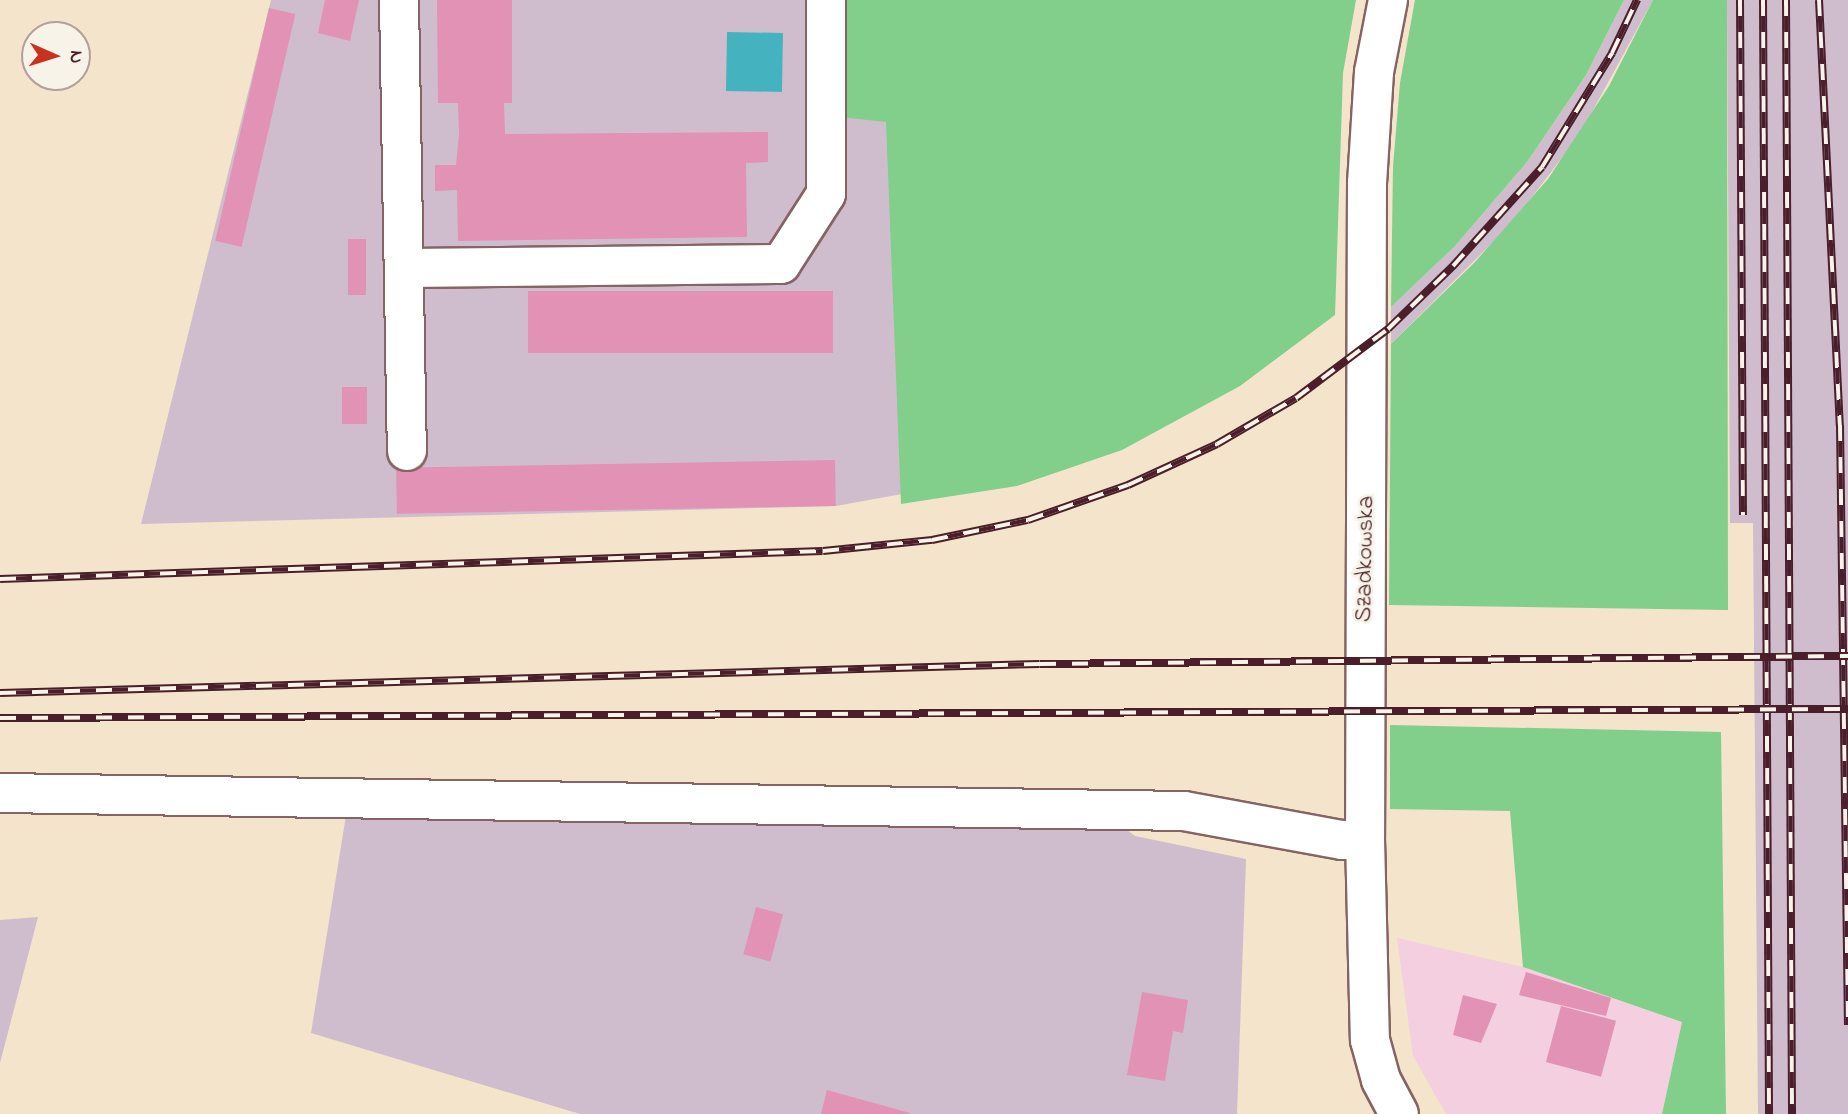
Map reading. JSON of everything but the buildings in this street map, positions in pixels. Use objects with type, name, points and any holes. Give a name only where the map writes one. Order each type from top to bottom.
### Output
[{"type":"street","points":[[399,0],[407,451]]},
{"type":"street","points":[[404,268],[781,264],[827,194],[826,0]]},
{"type":"street","name":"Szadkowska","points":[[1388,0],[1374,72],[1367,183],[1365,839],[1370,1040],[1381,1080],[1399,1114]]},
{"type":"street","points":[[0,793],[1184,811],[1342,840],[1365,839]]},
{"type":"shaded area","points":[[271,0],[1295,0],[995,477],[836,506],[141,524]]},
{"type":"shaded area","points":[[1624,0],[1653,0],[1580,134],[1513,222],[1391,344],[1391,307],[1455,246],[1527,162],[1586,75]]},
{"type":"shaded area","points":[[1727,0],[1848,0],[1848,1114],[1758,1114],[1753,523],[1730,523]]},
{"type":"shaded area","points":[[347,809],[1120,825],[1135,836],[1246,859],[1237,1114],[580,1114],[311,1033]]},
{"type":"shaded area","points":[[38,917],[0,1063],[0,920]]},
{"type":"shaded area","points":[[1397,938],[1523,967],[1682,1022],[1662,1114],[1446,1114],[1413,1056]]},
{"type":"green space","points":[[839,0],[1356,0],[1343,73],[1335,315],[1240,386],[1122,450],[1017,486],[901,504],[886,122],[840,117]]},
{"type":"green space","points":[[1415,0],[1624,0],[1586,75],[1527,162],[1455,246],[1391,307],[1393,167],[1400,83]]},
{"type":"green space","points":[[1653,0],[1727,0],[1728,610],[1389,605],[1391,344],[1475,262],[1548,179],[1609,86]]},
{"type":"green space","points":[[1390,725],[1721,732],[1726,1114],[1662,1114],[1682,1022],[1523,967],[1510,811],[1390,809]]},
{"type":"water","points":[[727,32],[783,33],[782,92],[726,91]]},
{"type":"railway","points":[[0,579],[823,551],[932,540],[1028,520],[1128,485],[1217,444],[1296,398],[1388,329],[1453,266],[1542,167],[1612,53],[1637,0]]},
{"type":"railway","points":[[1740,0],[1743,515]]},
{"type":"railway","points":[[1763,0],[1769,1114]]},
{"type":"railway","points":[[1786,0],[1792,1114]]},
{"type":"railway","points":[[1819,0],[1840,425],[1848,1025]]},
{"type":"railway","points":[[0,693],[1040,664],[1848,656]]},
{"type":"railway","points":[[0,718],[1848,709]]}]
